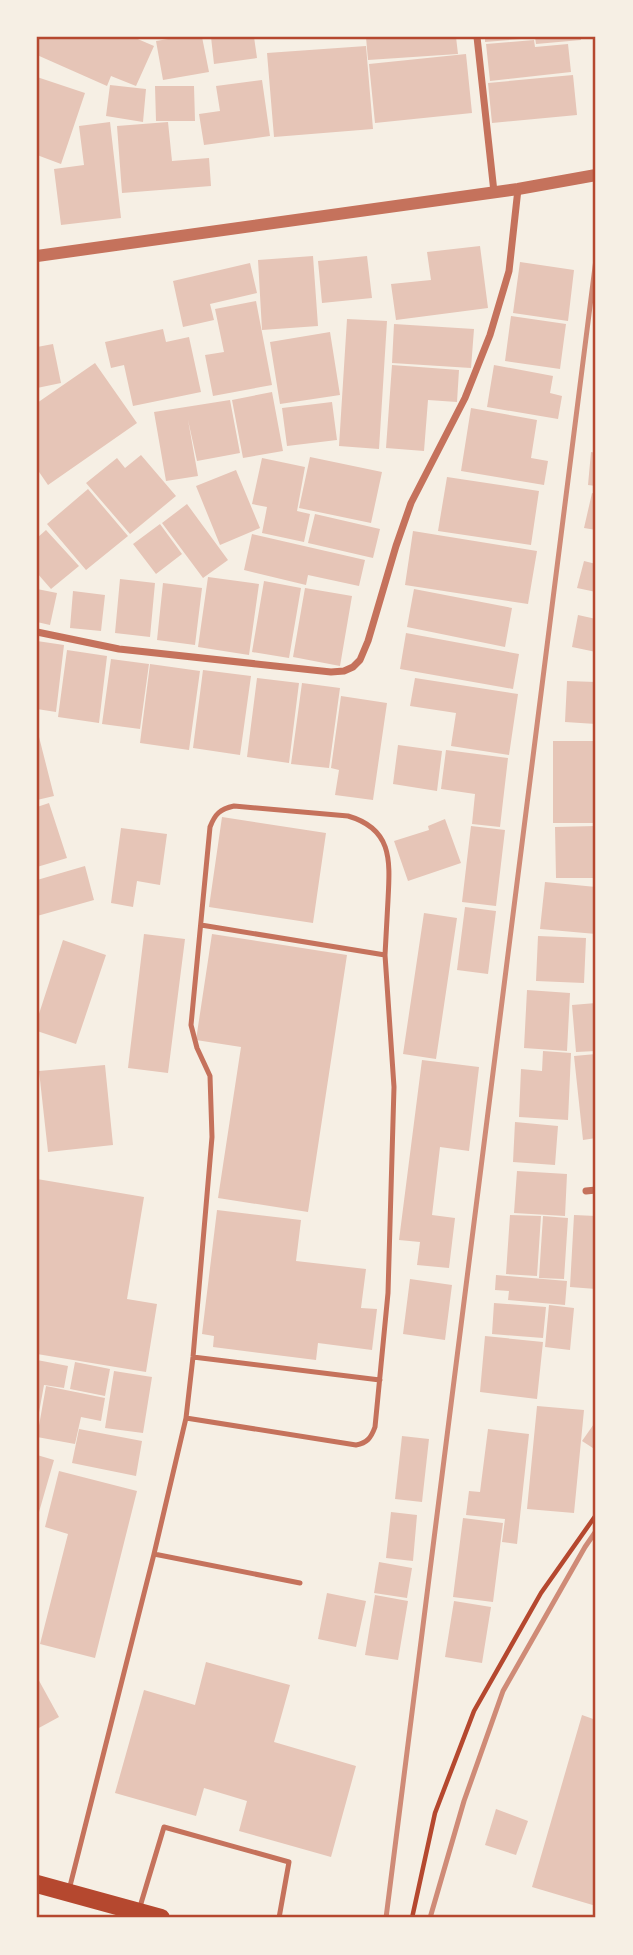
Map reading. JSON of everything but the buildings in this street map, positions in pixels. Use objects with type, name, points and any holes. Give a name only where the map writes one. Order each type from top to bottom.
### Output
[{"type":"main road","points":[[37,1884],[161,1918]]},
{"type":"street","points":[[477,37],[494,192]]},
{"type":"street","points":[[37,256],[518,189],[596,175]]},
{"type":"street","points":[[37,632],[119,649],[331,672],[353,667],[360,660],[368,642],[411,503],[465,398],[490,335],[509,271],[518,189]]},
{"type":"street","points":[[586,1191],[596,1190]]},
{"type":"lane","points":[[68,1893],[155,1555],[186,1418],[212,1137],[210,1076],[197,1048],[191,1025],[210,827],[214,816],[223,808],[234,806],[348,816],[363,820],[385,844],[390,864],[385,955],[394,1087],[388,1293],[373,1433],[364,1444],[356,1445],[186,1418]]},
{"type":"lane","points":[[201,925],[385,955]]},
{"type":"lane","points":[[193,1357],[380,1380]]},
{"type":"lane","points":[[155,1555],[300,1583]]},
{"type":"lane","points":[[139,1912],[164,1827],[289,1862],[279,1918]]},
{"type":"path","points":[[412,1918],[435,1813],[474,1711],[541,1593],[596,1515]]},
{"type":"railway","points":[[386,1918],[596,259]]},
{"type":"railway","points":[[430,1918],[464,1801],[503,1691],[596,1531]]}]
